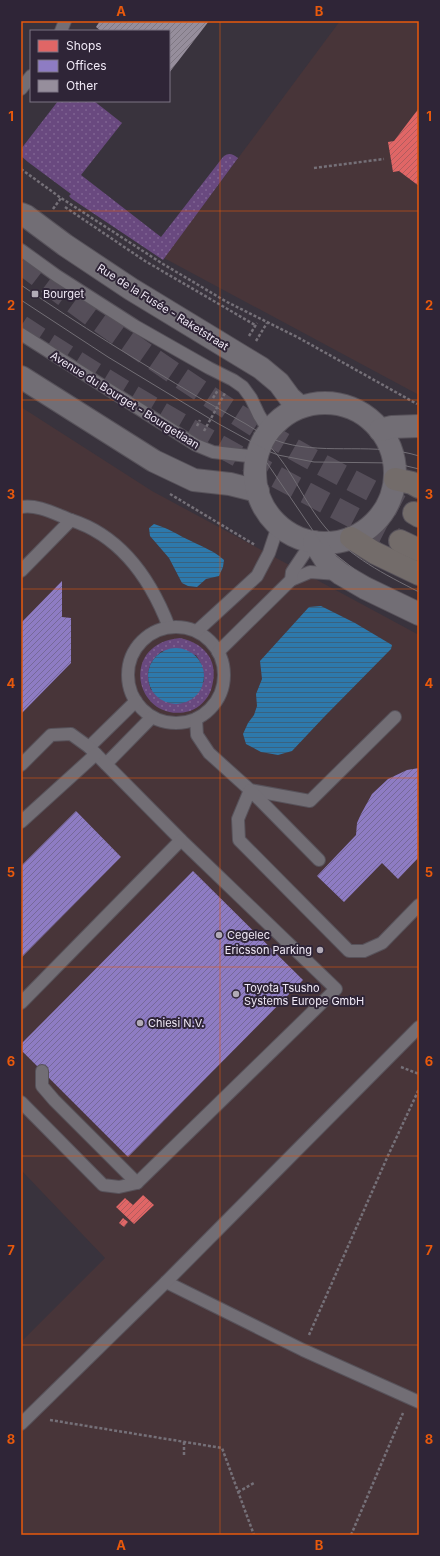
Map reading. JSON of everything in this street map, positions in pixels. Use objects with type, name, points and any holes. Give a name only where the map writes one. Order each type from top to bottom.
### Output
[{"type":"highway","points":[[395,479],[412,483],[419,487]]},
{"type":"highway","points":[[351,538],[375,554],[419,574]]},
{"type":"street","name":"Rue de la Fusée - Raketstraat","points":[[23,214],[65,245],[220,344],[246,350],[261,368],[278,383],[290,398],[300,407]]},
{"type":"street","points":[[21,377],[154,461],[179,474],[194,480],[230,484],[258,491]]},
{"type":"street","points":[[322,403],[340,405],[362,414],[372,421],[380,430],[389,445],[394,462],[395,479],[390,500],[378,520],[361,534],[351,538],[322,544],[290,534],[278,526],[264,507],[258,491],[255,472],[257,457],[263,441],[269,431],[286,415],[309,404],[322,403]]},
{"type":"street","points":[[380,430],[410,425],[419,426]]},
{"type":"street","points":[[313,542],[328,564],[341,574],[365,588],[419,614]]},
{"type":"lane","points":[[21,88],[30,77]]},
{"type":"lane","points":[[21,250],[57,276],[135,326],[243,387],[251,398],[269,431]]},
{"type":"lane","name":"Avenue du Bourget - Bourgetlaan","points":[[21,334],[196,445],[213,452],[257,457]]},
{"type":"lane","points":[[21,507],[32,506],[40,508],[97,530],[136,565],[153,592],[169,627]]},
{"type":"lane","points":[[21,571],[71,520]]},
{"type":"lane","points":[[197,631],[257,576],[269,553],[278,526]]},
{"type":"lane","points":[[291,580],[292,572],[313,542]]},
{"type":"lane","points":[[218,652],[291,580],[310,572],[341,574]]},
{"type":"lane","points":[[169,627],[178,627],[197,631],[209,640],[218,652],[224,667],[224,683],[219,697],[210,710],[196,719],[177,723],[164,722],[152,716],[136,701],[130,689],[128,674],[130,660],[137,647],[147,636],[158,630],[169,627]]},
{"type":"lane","points":[[21,822],[92,751],[136,701]]},
{"type":"lane","points":[[106,764],[152,716]]},
{"type":"lane","points":[[250,790],[310,801],[395,717]]},
{"type":"lane","points":[[196,719],[197,735],[209,753],[250,790],[319,860]]},
{"type":"lane","points":[[21,765],[51,735],[72,734],[106,764],[181,840],[336,989],[137,1183],[119,1187],[103,1185],[21,1102]]},
{"type":"lane","points":[[250,790],[238,819],[239,840],[349,951],[364,951],[382,943],[419,905]]},
{"type":"lane","points":[[21,1003],[181,840]]},
{"type":"lane","points":[[25,1420],[166,1282],[419,1027]]},
{"type":"lane","points":[[42,1072],[42,1086],[54,1100],[137,1183]]},
{"type":"lane","points":[[166,1282],[303,1350],[414,1400]]},
{"type":"path","points":[[314,168],[384,159]]},
{"type":"path","points":[[21,169],[61,198],[163,264],[227,302],[336,359],[419,406]]},
{"type":"path","points":[[65,207],[145,261],[256,324],[246,350]]},
{"type":"path","points":[[246,350],[268,323]]},
{"type":"path","points":[[196,445],[233,380]]},
{"type":"path","points":[[179,474],[168,493],[269,553]]},
{"type":"path","points":[[303,1350],[380,1173],[419,1089]]},
{"type":"path","points":[[351,1535],[414,1400]]},
{"type":"path","points":[[25,1420],[222,1448],[254,1535]]},
{"type":"path","points":[[184,1442],[184,1455]]},
{"type":"path","points":[[238,1492],[254,1483]]},
{"type":"shaded area","points":[[340,21],[419,21],[419,395],[164,258]]},
{"type":"shaded area","points":[[57,102],[95,102],[122,123],[81,175],[161,237],[223,157],[230,154],[238,158],[163,260],[72,199],[69,196],[71,194],[21,156],[21,149]]},
{"type":"shaded area","points":[[21,407],[152,491],[419,635],[419,1535],[21,1535],[21,1342],[105,1258],[21,1170]]},
{"type":"shaded area","points":[[180,638],[198,645],[209,656],[214,671],[211,690],[205,700],[193,710],[172,712],[157,707],[147,696],[141,682],[141,668],[147,654],[160,643]],"holes":[[[162,651],[196,655],[200,661],[204,674],[204,682],[151,690],[148,679],[149,669],[154,659]]]},
{"type":"water","points":[[154,524],[208,549],[224,560],[219,576],[206,579],[197,587],[188,586],[182,583],[169,558],[150,536],[149,528]]},
{"type":"water","points":[[321,606],[355,623],[392,645],[391,649],[292,751],[278,755],[261,752],[246,744],[243,734],[254,715],[257,706],[256,694],[262,679],[260,661],[309,607]]},
{"type":"water","points":[[170,648],[182,648],[192,652],[200,660],[204,670],[204,682],[200,692],[192,700],[182,704],[170,704],[160,700],[152,692],[148,682],[148,670],[152,660],[160,652]]},
{"type":"building: Shops","points":[[419,108],[419,186],[399,171],[393,172],[388,142],[394,141]]},
{"type":"building: Shops","points":[[143,1195],[154,1205],[134,1224],[116,1207],[125,1198],[133,1205]]},
{"type":"building: Shops","points":[[123,1218],[128,1222],[124,1227],[119,1223]]},
{"type":"building: Offices","points":[[62,581],[62,617],[71,618],[71,663],[21,714],[21,623]]},
{"type":"building: Offices","points":[[419,768],[419,857],[398,879],[382,863],[344,902],[317,876],[356,835],[357,823],[372,794],[388,779],[407,770]]},
{"type":"building: Offices","points":[[76,811],[121,857],[21,958],[21,866]]},
{"type":"building: Offices","points":[[193,871],[303,980],[128,1157],[21,1050],[21,1044]]},
{"type":"building: Other","points":[[100,21],[209,21],[170,72],[170,30],[100,30],[96,27]]},
{"type":"tunnel","points":[[21,263],[111,330],[236,414],[304,455],[414,513]]},
{"type":"tunnel","points":[[21,326],[113,384],[255,466],[400,541]]},
{"type":"tram line","points":[[21,285],[87,329],[153,370],[259,432],[274,439],[284,443],[318,448],[386,450],[419,456]]},
{"type":"tram line","points":[[21,300],[108,357],[217,423],[268,451],[278,455],[314,462],[394,463],[419,469]]},
{"type":"tram line","points":[[254,433],[266,442],[276,453],[316,515],[335,538],[368,564],[419,592]]},
{"type":"tram line","points":[[250,446],[267,463],[322,544],[359,573],[419,604]]},
{"type":"place","name":"Bourget","points":[[35,294]]},
{"type":"place","name":"Cegelec","points":[[219,935]]},
{"type":"place","name":"Ericsson Parking","points":[[320,950]]},
{"type":"place","name":"Toyota Tsusho Systems Europe GmbH","points":[[236,994]]},
{"type":"place","name":"Chiesi N.V.","points":[[140,1023]]}]
